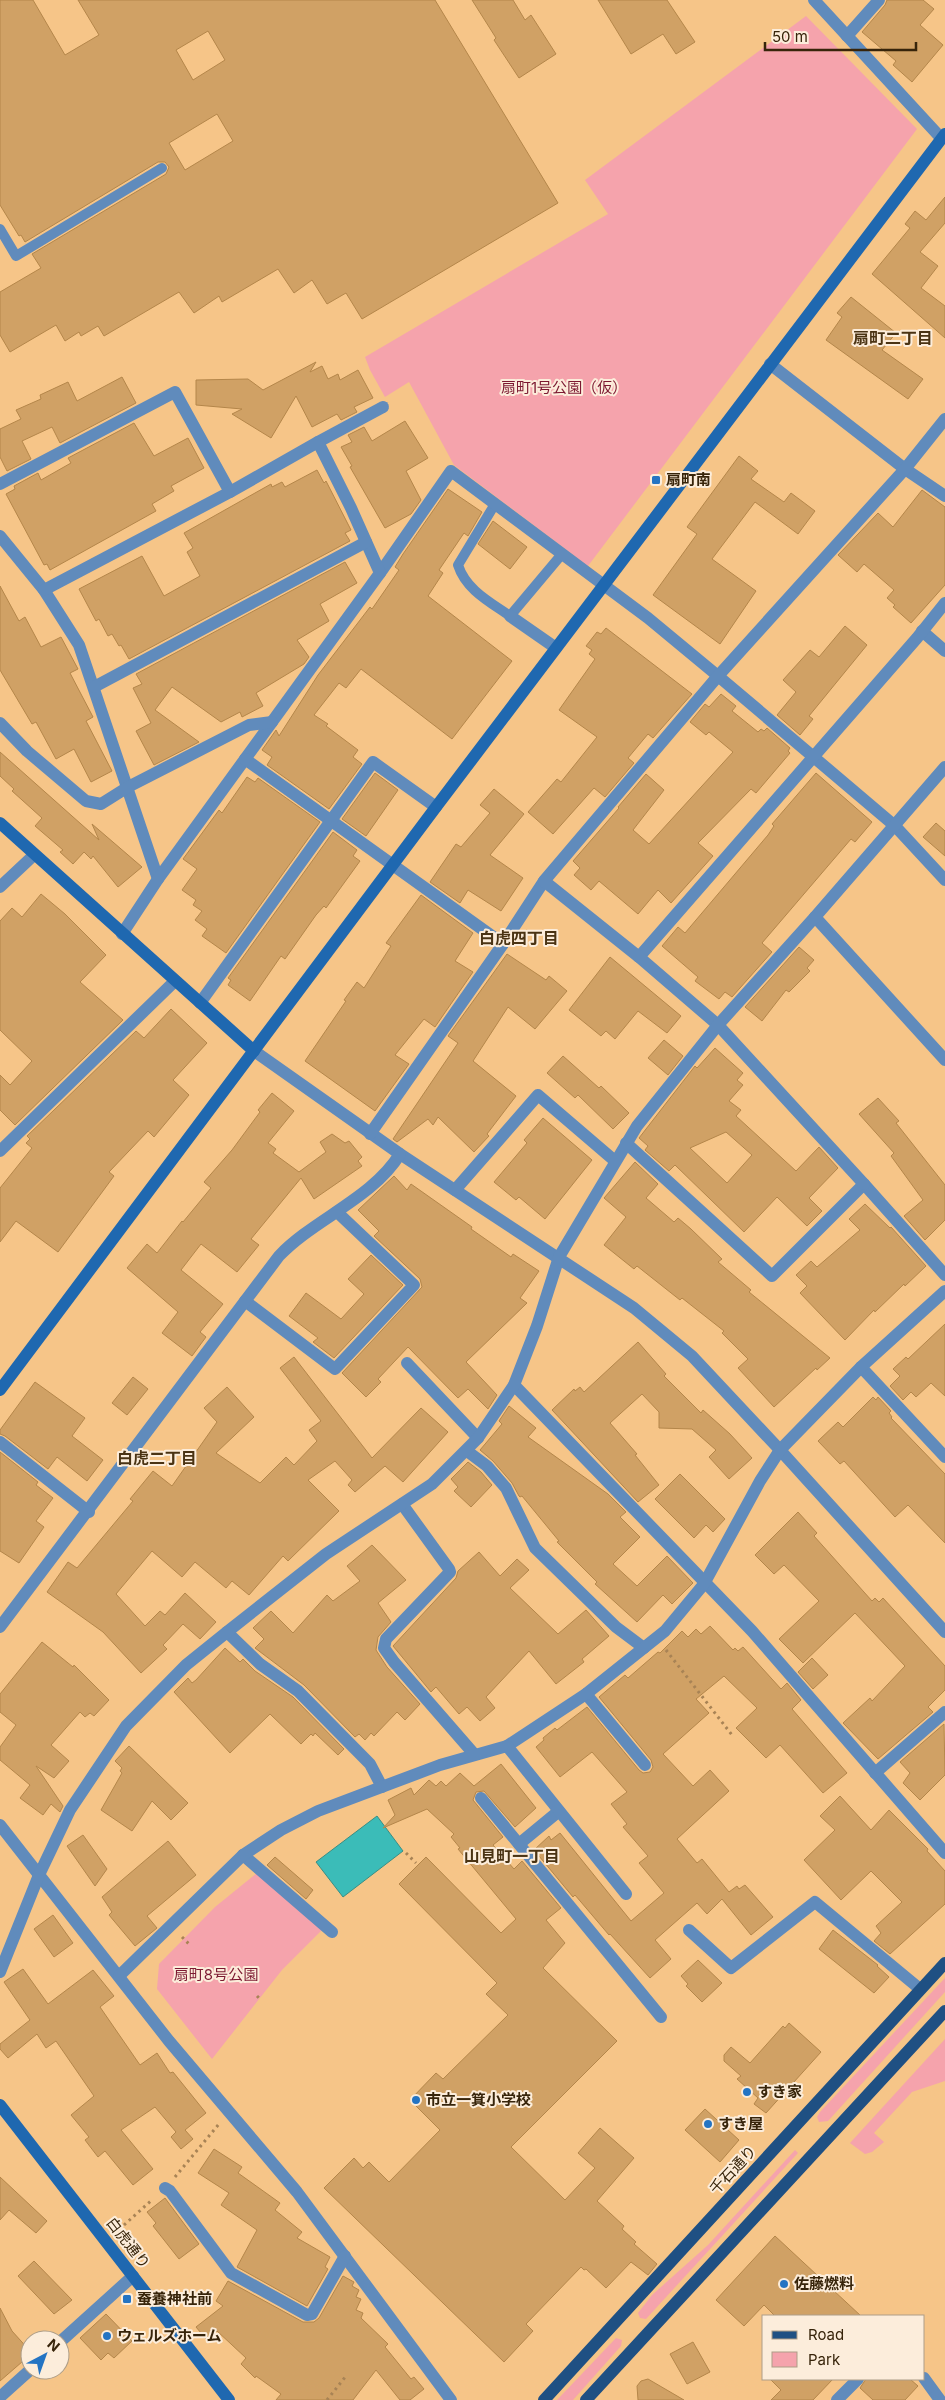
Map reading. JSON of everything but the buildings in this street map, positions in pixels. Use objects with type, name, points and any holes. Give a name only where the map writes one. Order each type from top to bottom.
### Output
[{"type":"main road","name":"千石通り","points":[[544,2400],[920,1988],[945,1963]]},
{"type":"main road","points":[[586,2400],[945,2011]]},
{"type":"street","points":[[0,1390],[392,864],[943,136],[814,0]]},
{"type":"street","points":[[847,36],[879,0]]},
{"type":"street","points":[[770,364],[905,469],[945,496]]},
{"type":"street","points":[[0,484],[175,392],[230,492]]},
{"type":"street","points":[[44,590],[230,492],[383,407]]},
{"type":"street","points":[[370,1134],[503,944],[544,881],[718,676],[905,469],[945,419]]},
{"type":"street","points":[[318,442],[380,573]]},
{"type":"street","points":[[122,934],[158,878],[380,573],[451,471],[648,618],[895,826],[945,880]]},
{"type":"street","points":[[0,536],[44,590],[79,645],[158,878]]},
{"type":"street","points":[[94,687],[366,542]]},
{"type":"street","points":[[640,957],[945,603]]},
{"type":"street","points":[[510,616],[556,648]]},
{"type":"street","points":[[922,631],[945,651]]},
{"type":"street","points":[[0,723],[27,751],[86,801],[101,804],[128,787],[249,725],[272,722]]},
{"type":"street","points":[[245,760],[503,944]]},
{"type":"street","points":[[200,1003],[373,762],[436,807]]},
{"type":"street","points":[[0,1972],[39,1875],[70,1810],[126,1726],[186,1665],[326,1554],[432,1484],[467,1451],[514,1385],[537,1326],[559,1257],[626,1143],[659,1096],[718,1025],[945,767]]},
{"type":"street","points":[[0,823],[254,1051],[370,1134],[634,1308],[692,1356],[945,1632]]},
{"type":"street","points":[[0,887],[34,855]]},
{"type":"street","points":[[544,881],[640,957],[718,1025],[945,1275]]},
{"type":"street","points":[[815,917],[945,1060]]},
{"type":"street","points":[[1,1147],[175,981]]},
{"type":"street","points":[[455,1190],[538,1095],[615,1161]]},
{"type":"street","points":[[626,1143],[772,1276],[864,1184]]},
{"type":"street","points":[[0,1628],[287,1247],[337,1212],[389,1169],[400,1154]]},
{"type":"street","points":[[245,1301],[335,1369],[414,1285],[337,1212]]},
{"type":"street","points":[[118,1976],[243,1855],[282,1830],[318,1812],[382,1787],[474,1754],[507,1746],[586,1694],[665,1631],[704,1584],[760,1481],[780,1450],[861,1368],[945,1291]]},
{"type":"street","points":[[407,1363],[478,1438]]},
{"type":"street","points":[[861,1368],[945,1457]]},
{"type":"street","points":[[514,1385],[704,1584],[752,1631],[945,1853]]},
{"type":"street","points":[[0,1442],[88,1512]]},
{"type":"street","points":[[467,1451],[487,1466],[506,1488],[536,1548],[616,1626],[644,1648]]},
{"type":"street","points":[[402,1504],[450,1572],[386,1639],[384,1648],[474,1754]]},
{"type":"street","points":[[228,1632],[260,1664],[298,1691],[370,1764],[382,1787]]},
{"type":"street","points":[[586,1694],[645,1764]]},
{"type":"street","points":[[875,1773],[945,1712]]},
{"type":"street","points":[[507,1746],[626,1894]]},
{"type":"street","points":[[481,1798],[661,2017]]},
{"type":"street","points":[[519,1844],[558,1811]]},
{"type":"street","points":[[0,1825],[169,2041],[298,2192],[451,2400]]},
{"type":"street","points":[[243,1855],[332,1932]]},
{"type":"street","points":[[689,1930],[730,1968],[814,1902],[920,1988]]},
{"type":"street","name":"白虎通り","points":[[0,2105],[229,2400]]},
{"type":"street","points":[[165,2188],[170,2191],[232,2273],[307,2315],[312,2314],[345,2256]]},
{"type":"street","points":[[70,2333],[133,2276]]},
{"type":"street","points":[[0,2397],[20,2379]]},
{"type":"street","points":[[925,2379],[940,2400]]},
{"type":"street","points":[[837,2400],[857,2380]]},
{"type":"lane","points":[[0,229],[16,256],[162,168]]},
{"type":"lane","points":[[495,504],[458,565],[462,578],[471,588],[510,616],[562,554]]},
{"type":"path","points":[[656,1638],[732,1734]]},
{"type":"path","points":[[406,1853],[416,1863]]},
{"type":"path","points":[[124,2225],[165,2188],[230,2111]]},
{"type":"path","points":[[327,2400],[346,2376]]},
{"type":"green space","name":"扇町1号公園（仮）","points":[[806,16],[917,129],[588,566],[454,465],[409,382],[385,397],[365,357],[608,214],[585,180]]},
{"type":"green space","name":"扇町8号公園","points":[[258,1872],[323,1929],[282,1970],[212,2059],[157,1989],[159,1964],[215,1907]]},
{"type":"green space","points":[[945,1978],[945,1992],[828,2121],[819,2122],[817,2117],[820,2112]]},
{"type":"green space","points":[[945,2039],[945,2081],[912,2092],[874,2133],[884,2142],[872,2152],[865,2154],[850,2143]]},
{"type":"green space","points":[[795,2150],[798,2153],[646,2319],[640,2318],[638,2313],[652,2295],[708,2245]]},
{"type":"green space","points":[[616,2338],[622,2340],[621,2346],[573,2400],[557,2400]]},
{"type":"water","points":[[377,1816],[403,1851],[343,1897],[316,1862]]},
{"type":"place","name":"扇町南","points":[[656,480]]},
{"type":"place","name":"すき家","points":[[747,2092]]},
{"type":"place","name":"市立一箕小学校","points":[[416,2100]]},
{"type":"place","name":"すき屋","points":[[708,2124]]},
{"type":"place","name":"佐藤燃料","points":[[784,2284]]},
{"type":"place","name":"蚕養神社前","points":[[127,2299]]},
{"type":"place","name":"ウェルズホーム","points":[[107,2336]]},
{"type":"district","name":"扇町二丁目","points":[[893,338]]},
{"type":"district","name":"白虎四丁目","points":[[519,938]]},
{"type":"district","name":"白虎二丁目","points":[[157,1458]]},
{"type":"district","name":"山見町一丁目","points":[[512,1856]]}]
